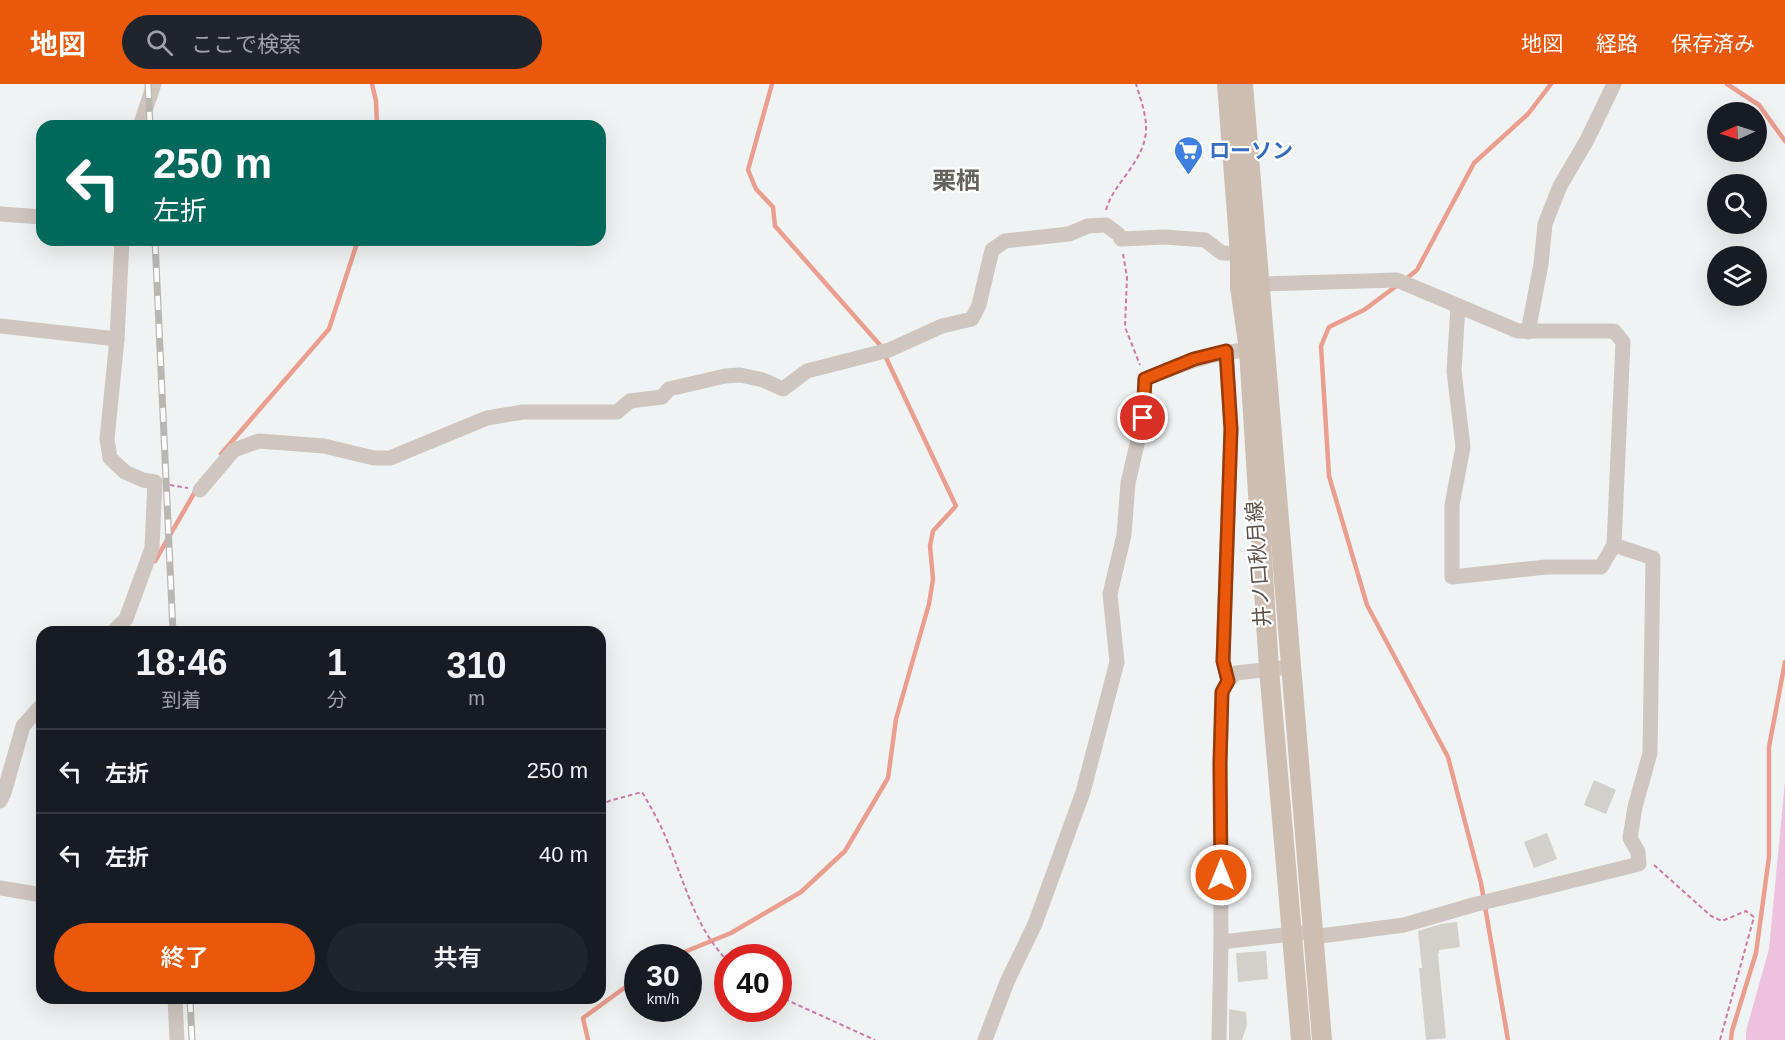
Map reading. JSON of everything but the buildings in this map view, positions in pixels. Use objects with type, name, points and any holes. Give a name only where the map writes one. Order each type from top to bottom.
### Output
[{"type":"main road","name":"井ノ口秋月線","points":[[1227,84],[1248,254],[1260,284],[1322,1040]]},
{"type":"main road","name":"井ノ口秋月線","points":[[1243,84],[1248,254],[1240,287],[1249,350],[1269,669],[1301,1040]]},
{"type":"street","points":[[143,120],[154,84]]},
{"type":"street","points":[[1528,332],[1541,264],[1545,224],[1560,186],[1587,140],[1614,84]]},
{"type":"street","points":[[0,214],[36,217]]},
{"type":"street","points":[[200,490],[234,450],[259,441],[324,446],[374,458],[390,458],[487,418],[523,412],[617,412],[630,400],[662,397],[669,389],[725,376],[740,375],[763,380],[783,389],[812,369],[889,350],[942,326],[972,319],[979,306],[992,250],[1005,241],[1069,234],[1088,226],[1106,225],[1118,234],[1120,239],[1165,237],[1205,240],[1222,253],[1248,254]]},
{"type":"street","points":[[120,626],[126,620],[152,548],[155,482],[143,480],[125,472],[111,458],[107,439],[117,339],[122,246]]},
{"type":"street","points":[[1240,287],[1260,284],[1397,280],[1518,331],[1614,331],[1623,342],[1614,545],[1601,567],[1546,567],[1452,578],[1452,505],[1463,447],[1454,371],[1458,306]]},
{"type":"street","points":[[0,327],[117,339]]},
{"type":"street","points":[[985,1040],[1007,982],[1035,924],[1083,792],[1117,662],[1110,594],[1124,535],[1128,483],[1143,418],[1145,379],[1194,359],[1226,351],[1249,350]]},
{"type":"street","points":[[1226,351],[1231,429],[1223,661],[1228,681]]},
{"type":"street","points":[[1221,942],[1404,925],[1639,864],[1638,852],[1630,838],[1635,807],[1650,753],[1653,558],[1614,545]]},
{"type":"street","points":[[1219,1040],[1222,692],[1236,673],[1290,667]]},
{"type":"street","points":[[0,801],[23,726],[36,712]]},
{"type":"street","points":[[0,888],[36,894]]},
{"type":"street","points":[[175,1004],[177,1040]]},
{"type":"path","points":[[1106,225],[1105,211],[1109,198],[1131,168],[1146,142],[1148,128],[1136,84]]},
{"type":"path","points":[[1120,239],[1127,277],[1125,327],[1145,379]]},
{"type":"path","points":[[155,482],[200,490]]},
{"type":"path","points":[[606,803],[642,792],[662,829],[680,876],[714,948]]},
{"type":"path","points":[[1638,852],[1711,916],[1722,921],[1746,911],[1754,917],[1720,1040]]},
{"type":"path","points":[[792,1002],[875,1040]]},
{"type":"shaded area","points":[[1785,781],[1785,1040],[1746,1040],[1746,1031],[1769,949]]},
{"type":"waterway","points":[[372,84],[377,120]]},
{"type":"waterway","points":[[702,945],[731,933],[801,892],[845,851],[888,778],[896,719],[929,604],[933,579],[930,546],[933,531],[956,506],[880,345],[775,226],[773,207],[756,189],[748,170],[772,84]]},
{"type":"waterway","points":[[1406,279],[1417,270],[1474,163],[1528,114],[1551,84]]},
{"type":"waterway","points":[[1727,84],[1759,105],[1785,141]]},
{"type":"waterway","points":[[221,454],[329,329],[356,246]]},
{"type":"waterway","points":[[1399,284],[1364,310],[1329,327],[1321,346],[1329,476],[1367,605],[1448,757],[1481,883],[1508,1040]]},
{"type":"waterway","points":[[155,561],[196,490]]},
{"type":"waterway","points":[[1731,1040],[1756,953],[1769,857],[1769,747],[1785,662]]},
{"type":"waterway","points":[[606,1001],[624,988]]},
{"type":"waterway","points":[[588,1040],[583,1018],[602,1004]]},
{"type":"railway","points":[[148,84],[150,120]]},
{"type":"railway","points":[[155,246],[173,626]]},
{"type":"railway","points":[[190,1004],[192,1040]]},
{"type":"place","name":"ローソン","points":[[1188,176]]},
{"type":"district","name":"栗栖","points":[[956,180]]},
{"type":"route","points":[[1143,418],[1145,379],[1194,359],[1226,351],[1231,429],[1223,661],[1228,681],[1222,692],[1220,763],[1221,875]]}]
